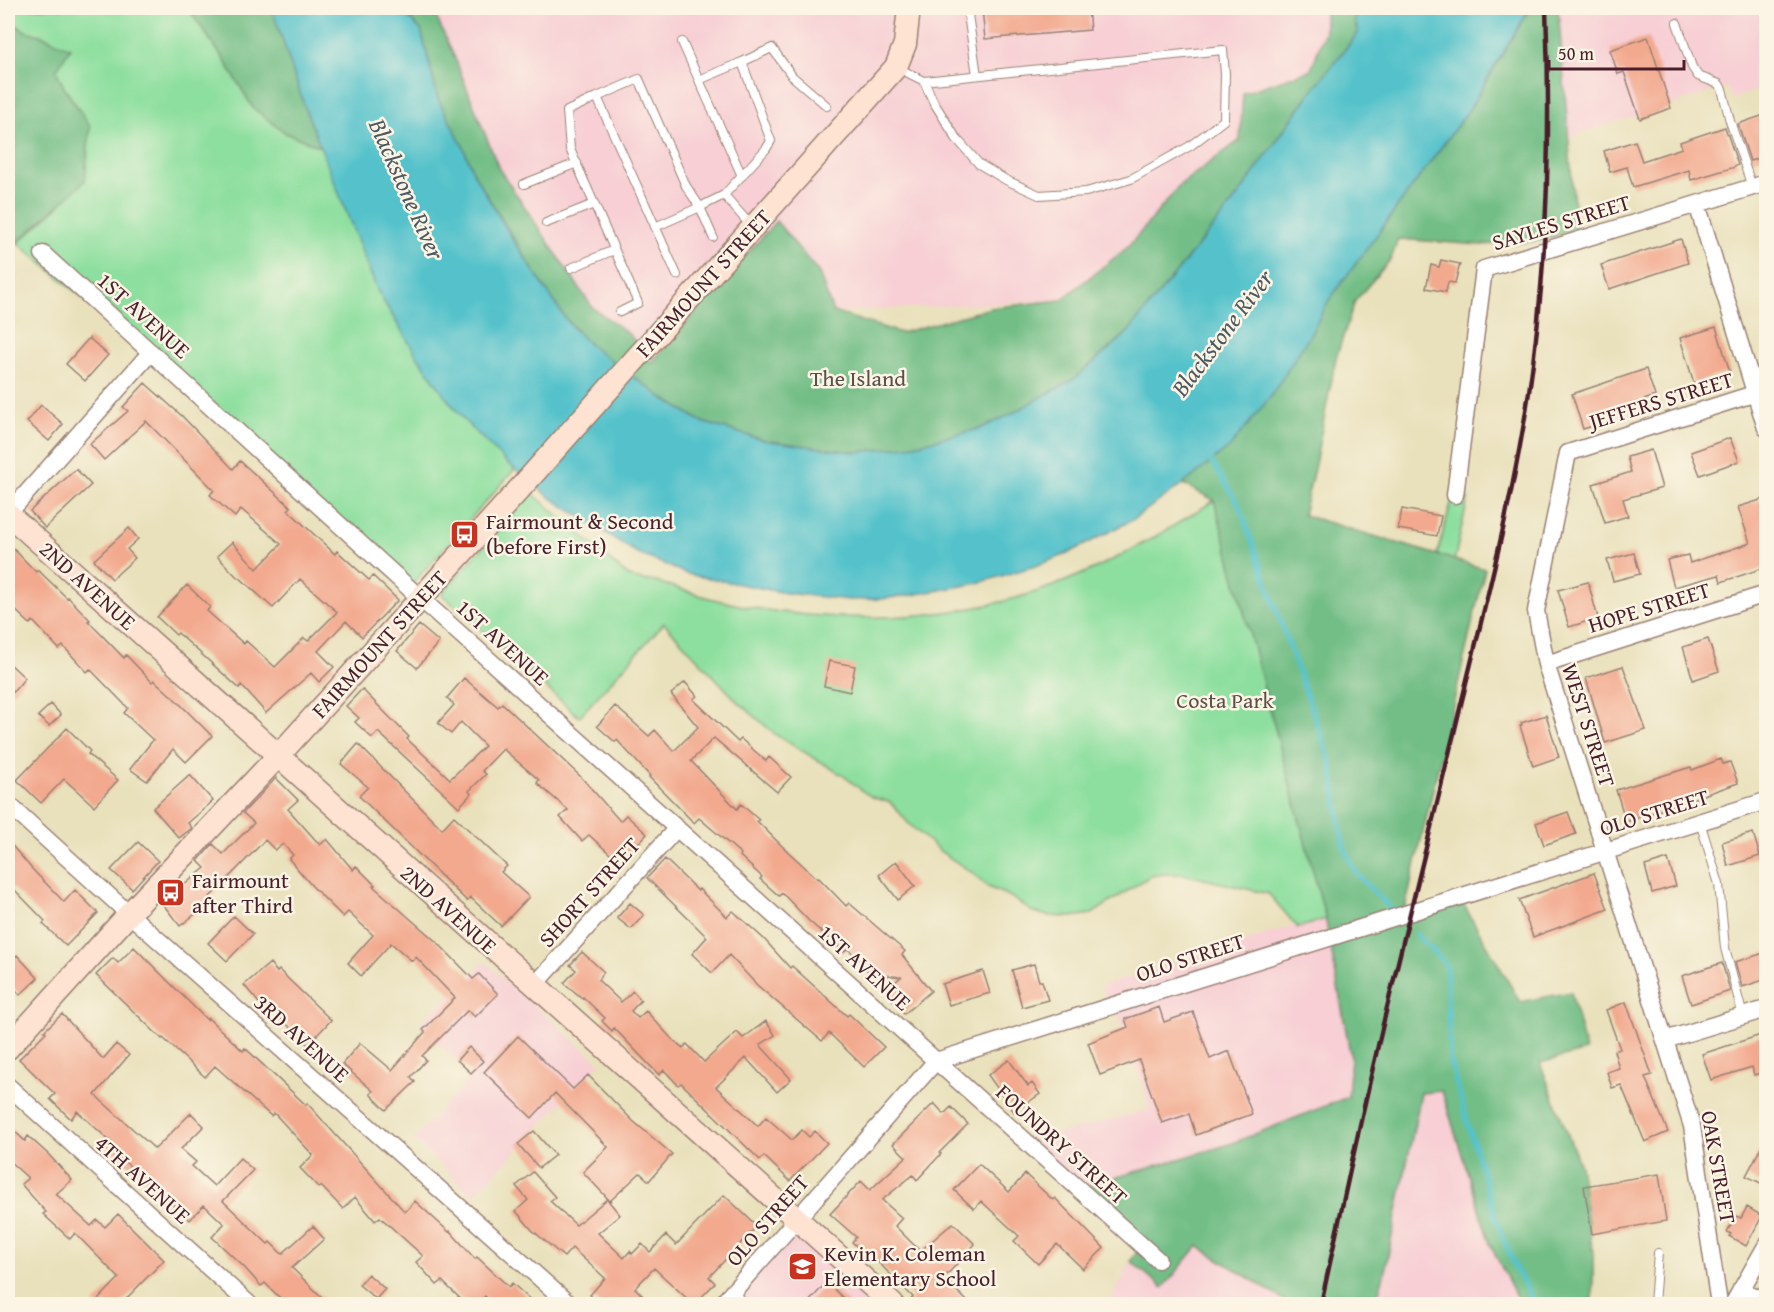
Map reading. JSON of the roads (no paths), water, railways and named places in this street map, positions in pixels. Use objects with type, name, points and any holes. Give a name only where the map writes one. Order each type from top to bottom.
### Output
[{"type":"street","name":"FAIRMOUNT STREET","points":[[8,1048],[129,914],[279,755],[896,67],[905,44],[909,8]]},
{"type":"street","name":"SAYLES STREET","points":[[1455,495],[1484,269],[1759,185]]},
{"type":"street","points":[[1697,204],[1761,392],[1767,428]]},
{"type":"street","name":"1ST AVENUE","points":[[43,254],[936,1061]]},
{"type":"street","points":[[8,514],[151,352]]},
{"type":"street","name":"JEFFERS STREET","points":[[1568,453],[1761,392]]},
{"type":"street","name":"WEST STREET","points":[[1568,453],[1536,611],[1546,664],[1665,1040]]},
{"type":"street","name":"2ND AVENUE","points":[[8,514],[892,1305]]},
{"type":"street","name":"HOPE STREET","points":[[1546,664],[1767,594]]},
{"type":"street","name":"OLO STREET","points":[[727,1299],[936,1061],[1767,801]]},
{"type":"street","name":"3RD AVENUE","points":[[8,804],[569,1305]]},
{"type":"street","name":"SHORT STREET","points":[[534,986],[677,828]]},
{"type":"street","points":[[1665,1040],[1767,1009]]},
{"type":"street","name":"OAK STREET","points":[[1665,1040],[1692,1126],[1719,1305]]},
{"type":"street","name":"FOUNDRY STREET","points":[[936,1061],[1158,1260]]},
{"type":"street","name":"4TH AVENUE","points":[[8,1086],[249,1305]]},
{"type":"street","points":[[1732,1305],[1767,1246]]},
{"type":"street","points":[[1741,1289],[1767,1302]]},
{"type":"lane","points":[[967,8],[977,75]]},
{"type":"lane","points":[[1677,22],[1692,67],[1698,76],[1719,84],[1722,89],[1730,121],[1759,185]]},
{"type":"lane","points":[[682,42],[742,176]]},
{"type":"lane","points":[[699,80],[772,48],[792,76],[827,106]]},
{"type":"lane","points":[[896,67],[924,81],[1223,50],[1224,120],[1190,146],[1131,180],[1086,192],[1039,195],[1006,180],[979,164],[956,138],[933,101],[924,81]]},
{"type":"lane","points":[[655,227],[724,195],[771,141],[742,62]]},
{"type":"lane","points":[[620,312],[638,303],[570,149],[567,111],[639,79],[686,186],[700,207],[713,237]]},
{"type":"lane","points":[[597,97],[677,275]]},
{"type":"lane","points":[[524,184],[577,163]]},
{"type":"lane","points":[[724,195],[752,227]]},
{"type":"lane","points":[[546,224],[594,204]]},
{"type":"lane","points":[[571,268],[614,250]]},
{"type":"lane","points":[[1700,822],[1719,884],[1725,948],[1743,1016]]},
{"type":"lane","points":[[1654,1305],[1658,1253]]},
{"type":"lane","points":[[727,1299],[746,1305]]},
{"type":"water","name":"Blackstone River","points":[[272,8],[398,8],[421,30],[438,99],[461,142],[475,176],[514,241],[563,315],[596,350],[666,400],[702,422],[763,440],[858,452],[915,445],[982,428],[1074,379],[1122,338],[1235,200],[1308,96],[1358,33],[1354,18],[1362,10],[1370,11],[1376,8],[1530,8],[1470,108],[1329,300],[1310,335],[1271,396],[1230,447],[1132,520],[1067,554],[978,583],[912,595],[850,600],[786,593],[687,574],[637,553],[551,498],[507,463],[465,421],[416,354],[378,292],[305,108]]},
{"type":"waterway","points":[[1209,457],[1239,505],[1331,763],[1343,844],[1355,872],[1395,913]]},
{"type":"waterway","points":[[1417,935],[1446,964],[1450,1061],[1498,1225],[1515,1267],[1535,1304]]},
{"type":"railway","points":[[1321,1304],[1382,1026],[1497,555],[1524,425],[1535,344],[1544,248],[1548,152],[1546,8]]},
{"type":"place","name":"Fairmount & Second (before First)","points":[[465,534]]},
{"type":"place","name":"Fairmount after Third","points":[[171,893]]},
{"type":"place","name":"Kevin K. Coleman Elementary School","points":[[803,1266]]},
{"type":"park label","name":"The Island","points":[[858,378]]},
{"type":"park label","name":"Costa Park","points":[[1225,700]]}]
